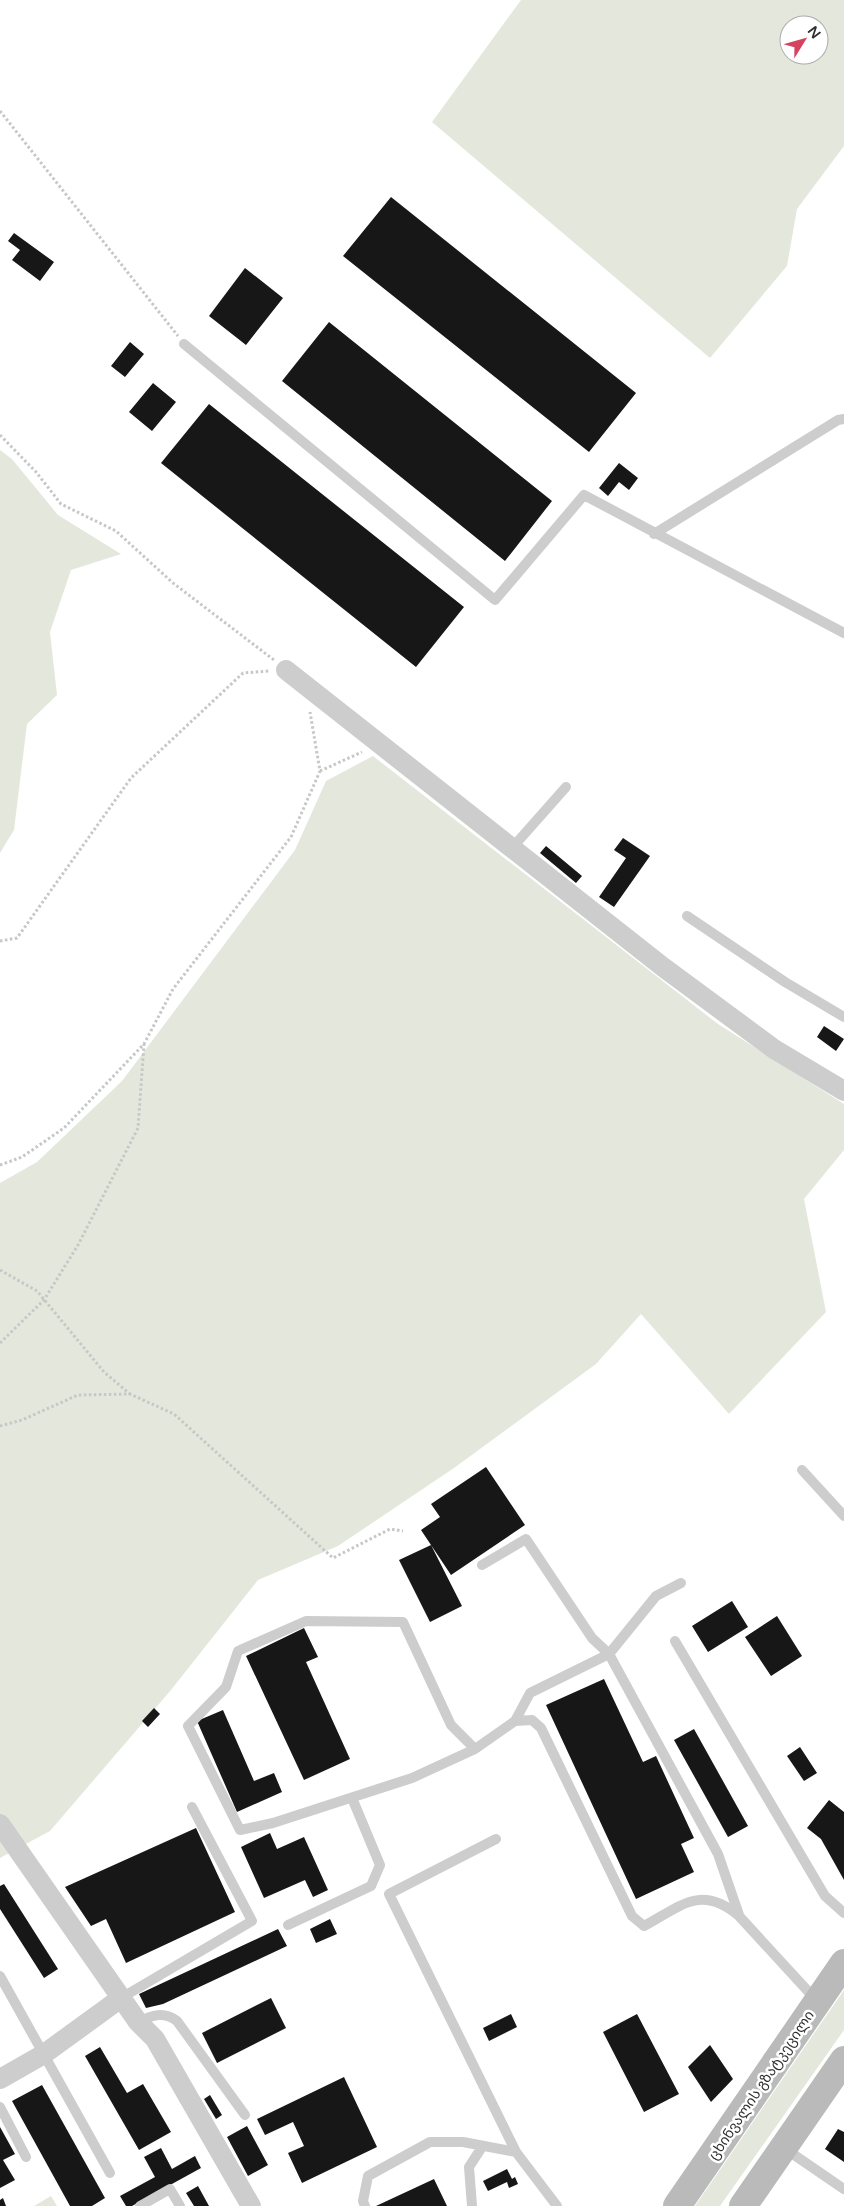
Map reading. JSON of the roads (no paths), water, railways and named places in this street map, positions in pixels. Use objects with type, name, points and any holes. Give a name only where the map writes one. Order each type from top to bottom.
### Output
[{"type":"main road","name":"ცხინვალის გზატკეცილი","points":[[677,2206],[844,1963]]},
{"type":"main road","points":[[743,2206],[844,2060]]},
{"type":"street","points":[[286,670],[663,967],[774,1049],[844,1091]]},
{"type":"street","points":[[0,1824],[138,2022],[155,2039],[251,2206]]},
{"type":"street","points":[[0,2079],[44,2054],[121,1998]]},
{"type":"lane","points":[[184,344],[495,600],[584,495],[654,534],[844,633]]},
{"type":"lane","points":[[654,534],[838,420],[844,419]]},
{"type":"lane","points":[[512,848],[566,787]]},
{"type":"lane","points":[[687,916],[785,982],[844,1017]]},
{"type":"lane","points":[[802,1470],[844,1516]]},
{"type":"lane","points":[[482,1566],[526,1539],[592,1638],[609,1654],[718,1854],[739,1916]]},
{"type":"lane","points":[[475,1749],[450,1725],[403,1622],[306,1621],[238,1651],[226,1687],[188,1726],[240,1830],[273,1823],[412,1778],[475,1749],[515,1721],[530,1693],[609,1654],[656,1596],[680,1583]]},
{"type":"lane","points":[[675,1641],[825,1896],[844,1913]]},
{"type":"lane","points":[[515,1721],[532,1720],[541,1728],[632,1916],[644,1926],[691,1900],[709,1899],[727,1906],[739,1916],[818,2001]]},
{"type":"lane","points":[[288,1925],[371,1886],[380,1865],[352,1798]]},
{"type":"lane","points":[[121,1998],[252,1921],[192,1808]]},
{"type":"lane","points":[[496,1840],[389,1894],[516,2152],[557,2206]]},
{"type":"lane","points":[[0,1976],[110,2173]]},
{"type":"lane","points":[[138,2022],[151,2015],[169,2015],[178,2021],[245,2115]]},
{"type":"lane","points":[[0,2107],[26,2157]]},
{"type":"lane","points":[[365,2206],[362,2201],[368,2176],[430,2142],[463,2142],[516,2152]]},
{"type":"lane","points":[[472,2206],[469,2167],[482,2147]]},
{"type":"lane","points":[[783,2148],[844,2189]]},
{"type":"lane","points":[[140,2206],[170,2189],[180,2206]]}]
